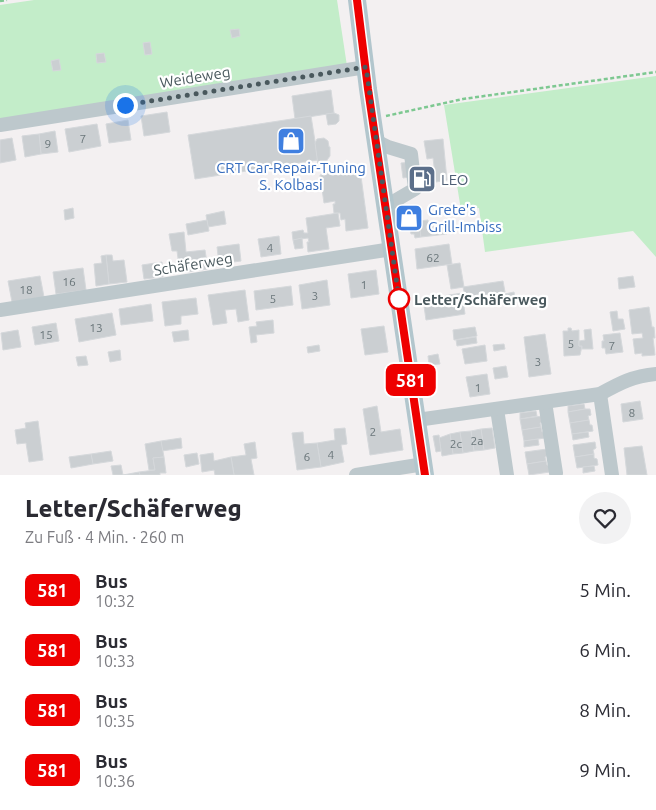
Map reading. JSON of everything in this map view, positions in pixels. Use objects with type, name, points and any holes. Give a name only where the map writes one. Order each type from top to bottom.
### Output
[{"type":"main road","points":[[357,0],[372,118],[424,470]]},
{"type":"street","name":"Weideweg","points":[[0,126],[366,67]]},
{"type":"street","points":[[376,141],[411,154],[416,189],[386,206]]},
{"type":"street","name":"Schäferweg","points":[[0,310],[392,249]]},
{"type":"street","points":[[417,420],[600,394],[637,376],[656,374]]},
{"type":"street","points":[[600,394],[612,475]]},
{"type":"street","points":[[545,402],[556,473]]},
{"type":"street","points":[[497,409],[507,475]]},
{"type":"street","points":[[356,475],[424,470]]},
{"type":"path","points":[[0,1],[7,0]]},
{"type":"path","points":[[372,118],[463,98],[656,72]]},
{"type":"green space","points":[[34,0],[337,0],[347,66],[0,120],[0,5]]},
{"type":"green space","points":[[656,76],[656,257],[633,231],[485,252],[479,208],[461,210],[444,105]]},
{"type":"building","points":[[239,29],[240,36],[232,38],[230,30]]},
{"type":"building","points":[[150,42],[152,54],[145,55],[143,43]]},
{"type":"building","points":[[104,53],[106,62],[97,63],[96,54]]},
{"type":"building","points":[[59,59],[61,70],[53,71],[51,61]]},
{"type":"building","points":[[331,90],[334,113],[295,119],[292,96]]},
{"type":"building","points":[[167,112],[170,132],[144,136],[141,116]]},
{"type":"building","points":[[334,113],[339,115],[339,121],[336,124],[328,125],[326,114]]},
{"type":"building","points":[[311,116],[318,160],[195,179],[188,135]]},
{"type":"building","points":[[128,120],[131,140],[109,143],[106,124]]},
{"type":"building","points":[[97,124],[101,146],[69,152],[65,129]]},
{"type":"building","points":[[55,131],[58,152],[41,154],[39,134]]},
{"type":"building","points":[[39,134],[41,154],[25,157],[22,136]]},
{"type":"building","points":[[12,138],[16,160],[0,163],[0,140]]},
{"type":"building","points":[[324,138],[328,141],[330,147],[330,156],[327,160],[328,164],[318,165],[315,143],[317,139]]},
{"type":"building","points":[[443,139],[447,180],[436,182],[433,158],[427,159],[424,141]]},
{"type":"building","points":[[414,162],[415,169],[428,167],[430,182],[417,184],[416,176],[403,178],[401,163]]},
{"type":"building","points":[[360,169],[368,228],[346,231],[345,219],[341,220],[340,213],[334,213],[333,204],[335,204],[335,201],[324,203],[320,175]]},
{"type":"building","points":[[73,208],[74,218],[65,220],[64,210]]},
{"type":"building","points":[[407,209],[418,211],[421,237],[415,238],[414,234],[411,234]]},
{"type":"building","points":[[224,211],[226,224],[208,227],[206,215]]},
{"type":"building","points":[[338,213],[340,226],[326,228],[329,249],[308,252],[308,238],[293,240],[292,232],[303,230],[304,233],[308,233],[306,218]]},
{"type":"building","points":[[207,220],[209,231],[188,235],[186,224]]},
{"type":"building","points":[[428,220],[429,227],[446,224],[447,234],[421,237],[419,221]]},
{"type":"building","points":[[184,232],[186,252],[205,250],[208,269],[180,273],[177,251],[172,251],[169,234]]},
{"type":"building","points":[[279,236],[281,254],[261,257],[258,239]]},
{"type":"building","points":[[302,238],[303,248],[295,249],[293,240]]},
{"type":"building","points":[[239,244],[241,261],[219,264],[217,247]]},
{"type":"building","points":[[449,244],[452,264],[417,269],[415,249]]},
{"type":"building","points":[[106,255],[112,255],[113,261],[124,260],[127,282],[109,284]]},
{"type":"building","points":[[106,255],[109,284],[96,286],[94,264],[102,263],[101,256]]},
{"type":"building","points":[[162,262],[163,277],[144,279],[142,265]]},
{"type":"building","points":[[460,263],[464,287],[451,289],[447,265]]},
{"type":"building","points":[[83,268],[86,290],[56,294],[53,272]]},
{"type":"building","points":[[376,270],[379,294],[351,298],[348,274]]},
{"type":"building","points":[[40,276],[44,297],[12,302],[8,281]]},
{"type":"building","points":[[633,276],[635,287],[619,289],[618,278]]},
{"type":"building","points":[[327,280],[330,305],[302,309],[299,285]]},
{"type":"building","points":[[503,281],[505,292],[471,297],[471,295],[465,296],[463,287]]},
{"type":"building","points":[[291,286],[293,305],[256,310],[254,291]]},
{"type":"building","points":[[245,290],[249,320],[238,322],[236,309],[225,310],[227,323],[213,325],[208,295]]},
{"type":"building","points":[[514,292],[516,303],[506,305],[505,294]]},
{"type":"building","points":[[462,293],[465,314],[426,320],[423,299]]},
{"type":"building","points":[[196,298],[198,314],[181,316],[181,324],[165,326],[162,302]]},
{"type":"building","points":[[151,304],[153,321],[121,325],[119,309]]},
{"type":"building","points":[[649,307],[652,327],[654,327],[655,355],[642,356],[642,353],[635,354],[633,339],[643,338],[642,333],[632,334],[629,310]]},
{"type":"building","points":[[617,311],[618,319],[623,319],[625,329],[613,331],[610,312]]},
{"type":"building","points":[[112,313],[116,335],[79,342],[75,319]]},
{"type":"building","points":[[273,320],[274,333],[256,335],[257,342],[251,343],[249,327],[257,326],[256,322]]},
{"type":"building","points":[[56,323],[59,341],[35,345],[32,327]]},
{"type":"building","points":[[384,326],[388,352],[365,355],[361,329]]},
{"type":"building","points":[[475,327],[477,336],[454,340],[453,330]]},
{"type":"building","points":[[568,328],[571,328],[572,331],[579,330],[579,346],[582,346],[580,355],[564,356],[563,331],[568,331]]},
{"type":"building","points":[[591,329],[593,349],[582,349],[582,346],[579,346],[579,341],[585,340],[584,330]]},
{"type":"building","points":[[18,330],[21,347],[3,350],[1,333]]},
{"type":"building","points":[[188,330],[189,340],[174,342],[172,332]]},
{"type":"building","points":[[620,333],[623,352],[606,354],[605,348],[602,348],[603,335]]},
{"type":"building","points":[[545,334],[551,374],[529,377],[524,337]]},
{"type":"building","points":[[476,337],[477,343],[457,346],[456,340]]},
{"type":"building","points":[[504,344],[505,349],[494,351],[493,345]]},
{"type":"building","points":[[319,345],[320,351],[308,353],[307,347]]},
{"type":"building","points":[[485,345],[487,361],[465,364],[462,349]]},
{"type":"building","points":[[120,350],[121,360],[110,362],[108,352]]},
{"type":"building","points":[[438,354],[440,364],[429,365],[428,356]]},
{"type":"building","points":[[86,356],[88,365],[78,366],[76,357]]},
{"type":"building","points":[[506,366],[508,377],[495,379],[493,368]]},
{"type":"building","points":[[487,374],[490,394],[470,397],[466,377]]},
{"type":"building","points":[[640,401],[643,419],[623,422],[621,404]]},
{"type":"building","points":[[584,404],[585,409],[568,412],[568,406]]},
{"type":"building","points":[[377,406],[381,432],[400,429],[403,450],[370,455],[363,409]]},
{"type":"building","points":[[590,409],[591,415],[588,416],[589,420],[570,423],[568,412]]},
{"type":"building","points":[[536,411],[537,416],[520,419],[520,413]]},
{"type":"building","points":[[542,416],[543,422],[540,423],[541,427],[522,430],[520,419]]},
{"type":"building","points":[[589,420],[593,431],[572,434],[570,423]]},
{"type":"building","points":[[38,421],[43,460],[29,462],[26,443],[17,444],[15,430],[26,428],[25,423]]},
{"type":"building","points":[[541,427],[545,438],[524,441],[522,430]]},
{"type":"building","points":[[345,428],[347,444],[341,445],[344,462],[321,467],[317,443],[335,440],[334,429]]},
{"type":"building","points":[[492,428],[495,448],[484,450],[481,429]]},
{"type":"building","points":[[481,429],[484,450],[474,451],[471,431]]},
{"type":"building","points":[[471,431],[474,451],[463,453],[460,432]]},
{"type":"building","points":[[303,432],[304,444],[317,443],[321,467],[297,470],[292,433]]},
{"type":"building","points":[[460,432],[463,453],[453,454],[450,434]]},
{"type":"building","points":[[588,432],[589,437],[573,440],[572,434]]},
{"type":"building","points":[[450,434],[453,454],[442,456],[439,438]]},
{"type":"building","points":[[439,435],[441,451],[436,452],[433,436]]},
{"type":"building","points":[[181,438],[182,448],[162,451],[161,441]]},
{"type":"building","points":[[538,439],[539,445],[524,447],[524,441]]},
{"type":"building","points":[[161,441],[164,457],[153,458],[155,470],[149,470],[145,444]]},
{"type":"building","points":[[255,442],[257,458],[251,459],[254,475],[234,475],[231,457],[246,455],[244,444]]},
{"type":"building","points":[[595,442],[594,454],[575,457],[573,445]]},
{"type":"building","points":[[642,446],[647,475],[627,475],[624,448]]},
{"type":"building","points":[[547,449],[546,461],[527,464],[525,452]]},
{"type":"building","points":[[111,451],[113,461],[93,464],[91,454]]},
{"type":"building","points":[[197,453],[199,464],[186,467],[184,455]]},
{"type":"building","points":[[213,453],[214,461],[231,457],[234,475],[215,475],[214,470],[202,472],[200,455]]},
{"type":"building","points":[[91,454],[93,464],[71,468],[69,457]]},
{"type":"building","points":[[594,454],[598,465],[577,468],[575,457]]},
{"type":"building","points":[[164,457],[166,473],[160,473],[160,475],[140,475],[139,472],[155,470],[153,458]]},
{"type":"building","points":[[546,461],[550,472],[529,475],[527,464]]},
{"type":"building","points":[[121,465],[123,475],[113,475],[111,466]]},
{"type":"building","points":[[594,466],[595,471],[583,473],[583,467]]},
{"type":"building","points":[[139,472],[140,475],[123,475]]},
{"type":"bus line","name":"581","points":[[357,0],[368,89],[425,475]]},
{"type":"place","name":"CRT Car-Repair-Tuning S. Kolbasi","points":[[291,141]]},
{"type":"place","name":"LEO","points":[[422,179]]},
{"type":"place","name":"Grete's Grill-Imbiss","points":[[409,218]]},
{"type":"place","name":"Letter/Schäferweg","points":[[399,299]]},
{"type":"route","points":[[125,105],[366,67],[399,299]]}]
